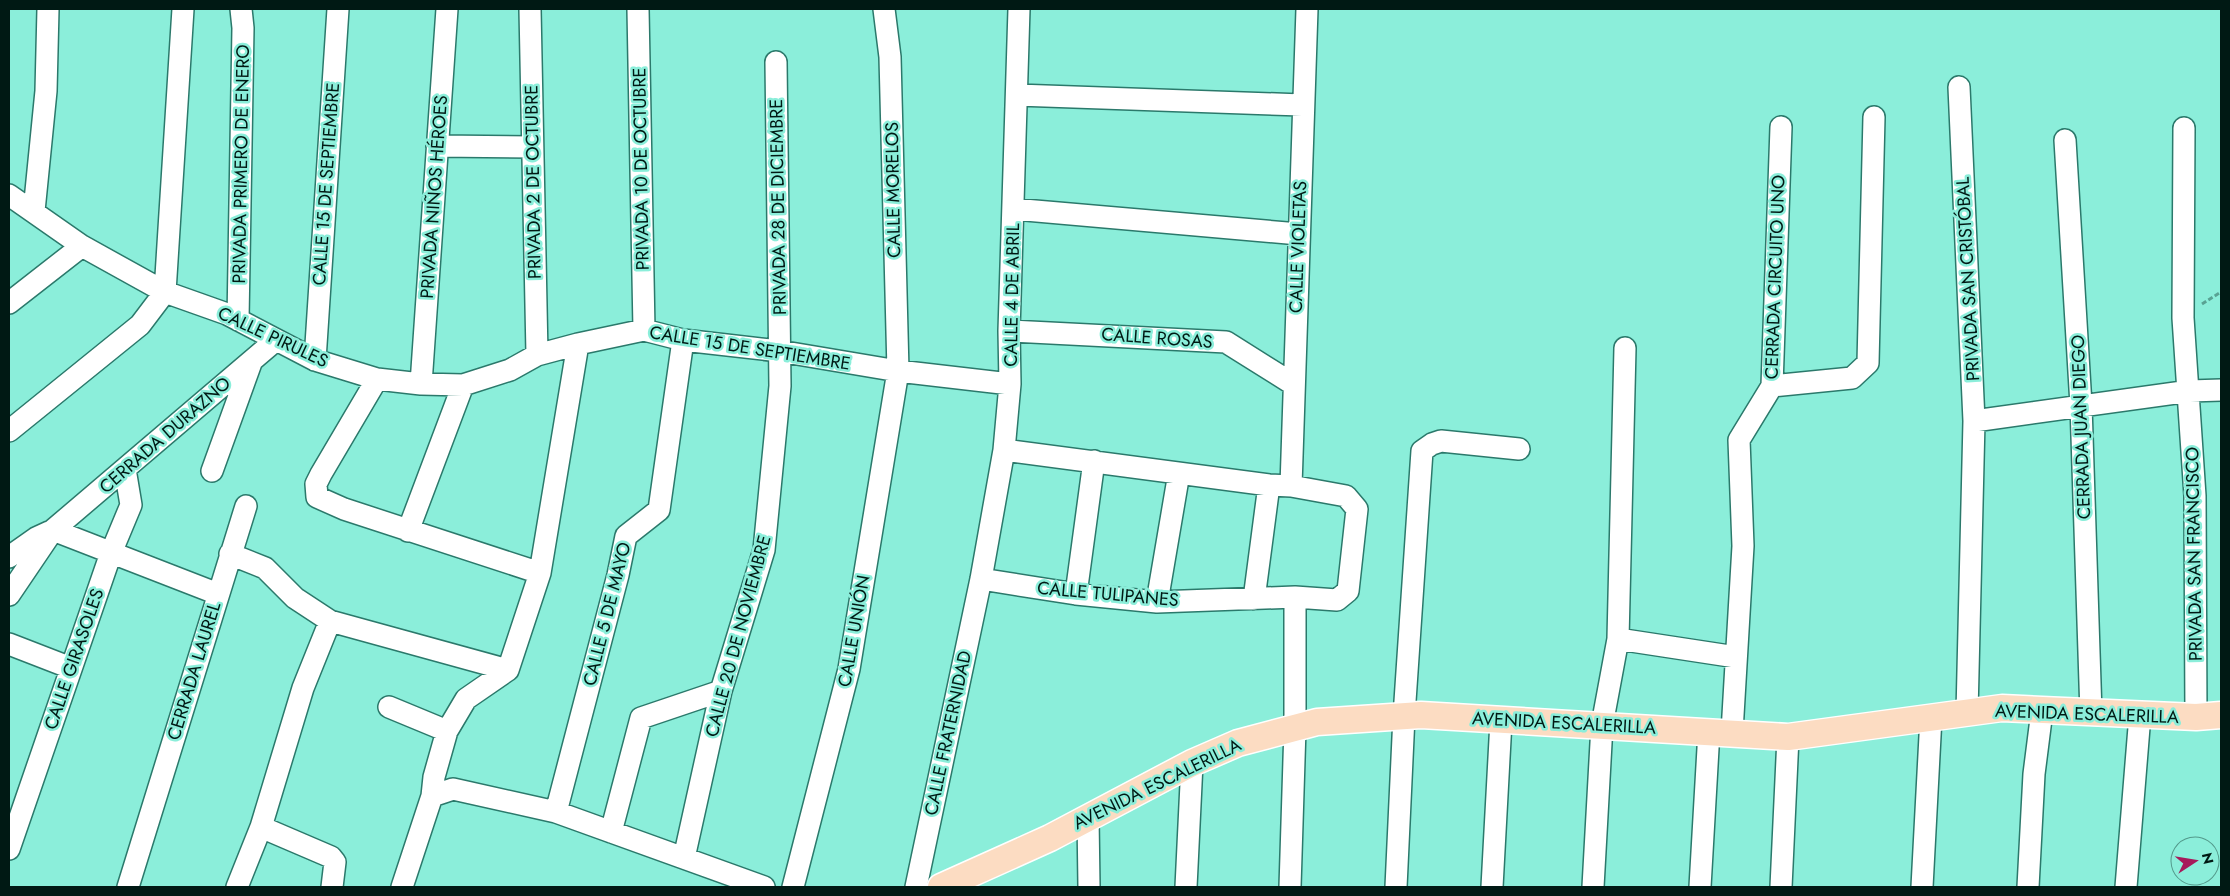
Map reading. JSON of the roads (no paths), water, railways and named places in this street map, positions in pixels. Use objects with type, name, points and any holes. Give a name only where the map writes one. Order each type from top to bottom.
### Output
[{"type":"main road","name":"AVENIDA ESCALERILLA","points":[[941,887],[1050,838],[1192,763],[1238,743],[1317,722],[1421,715],[1788,737],[2002,708],[2140,716],[2209,716]]},
{"type":"street","points":[[34,211],[46,92],[48,9]]},
{"type":"street","points":[[9,431],[140,325],[165,292],[183,9]]},
{"type":"street","name":"PRIVADA PRIMERO DE ENERO","points":[[238,320],[243,28],[241,9]]},
{"type":"street","name":"CALLE 15 DE SEPTIEMBRE","points":[[315,360],[338,9]]},
{"type":"street","name":"PRIVADA NIÑOS HÉROES","points":[[421,384],[447,9]]},
{"type":"street","name":"PRIVADA 2 DE OCTUBRE","points":[[530,9],[537,355]]},
{"type":"street","name":"PRIVADA 10 DE OCTUBRE","points":[[638,9],[644,330]]},
{"type":"street","name":"CALLE MORELOS","points":[[884,9],[890,57],[898,371]]},
{"type":"street","name":"CALLE 4 DE ABRIL","points":[[981,579],[1004,450],[1010,384],[1009,331],[1019,9]]},
{"type":"street","name":"CALLE VIOLETAS","points":[[1291,486],[1302,105],[1307,9]]},
{"type":"street","name":"PRIVADA 28 DE DICIEMBRE","points":[[776,62],[780,351]]},
{"type":"street","name":"PRIVADA SAN CRISTÓBAL","points":[[1959,87],[1974,421],[1967,713]]},
{"type":"street","points":[[1017,95],[1302,105]]},
{"type":"street","points":[[1772,386],[1852,378],[1868,363],[1874,117]]},
{"type":"street","name":"CERRADA CIRCUITO UNO","points":[[1700,887],[1720,732],[1736,657],[1743,546],[1739,440],[1772,386],[1781,127]]},
{"type":"street","name":"PRIVADA SAN FRANCISCO","points":[[2184,128],[2183,318],[2190,391],[2209,716]]},
{"type":"street","name":"CERRADA JUAN DIEGO","points":[[2065,140],[2081,404],[2091,714]]},
{"type":"street","points":[[438,146],[532,147]]},
{"type":"street","name":"CALLE PIRULES","points":[[9,195],[82,246],[165,292],[238,320],[315,360],[377,379]]},
{"type":"street","points":[[1014,208],[1299,234]]},
{"type":"street","points":[[9,303],[82,246]]},
{"type":"street","name":"CALLE 15 DE SEPTIEMBRE","points":[[377,379],[421,384],[464,385],[510,370],[537,355],[644,330],[683,340],[780,351],[898,371],[1010,384]]},
{"type":"street","name":"CALLE ROSAS","points":[[1009,331],[1226,342],[1293,384]]},
{"type":"street","name":"CERRADA DURAZNO","points":[[53,530],[276,340]]},
{"type":"street","name":"CALLE 5 DE MAYO","points":[[556,812],[618,575],[626,536],[659,510],[683,340]]},
{"type":"street","points":[[402,887],[432,796],[434,777],[447,731],[466,699],[508,670],[540,574],[578,344]]},
{"type":"street","points":[[1593,887],[1602,725],[1618,639],[1625,348]]},
{"type":"street","name":"CALLE 20 DE NOVIEMBRE","points":[[684,858],[721,691],[764,550],[780,386],[780,351]]},
{"type":"street","points":[[212,470],[252,360]]},
{"type":"street","name":"CALLE UNIÓN","points":[[793,887],[849,670],[898,371]]},
{"type":"street","points":[[377,379],[328,462],[316,491],[317,497],[344,509],[540,574]]},
{"type":"street","points":[[408,531],[464,385]]},
{"type":"street","points":[[1974,421],[2081,404],[2190,391],[2221,390]]},
{"type":"street","points":[[1396,887],[1404,716],[1422,452],[1432,444],[1441,441],[1519,449]]},
{"type":"street","points":[[1004,450],[1269,485],[1291,486]]},
{"type":"street","points":[[1076,594],[1094,461]]},
{"type":"street","name":"CALLE GIRASOLES","points":[[9,849],[111,553],[131,505],[126,469]]},
{"type":"street","points":[[1157,602],[1179,473]]},
{"type":"street","points":[[1254,599],[1269,485]]},
{"type":"street","name":"CALLE TULIPANES","points":[[981,579],[1076,594],[1157,602],[1295,597],[1337,600],[1348,591],[1356,509],[1346,496],[1291,486]]},
{"type":"street","points":[[218,594],[246,506]]},
{"type":"street","points":[[9,557],[36,538],[53,530]]},
{"type":"street","points":[[9,595],[53,530]]},
{"type":"street","name":"CERRADA LAUREL","points":[[53,530],[218,594],[128,887]]},
{"type":"street","points":[[230,554],[265,568],[295,598],[330,621],[508,670]]},
{"type":"street","name":"CALLE FRATERNIDAD","points":[[916,887],[981,579]]},
{"type":"street","points":[[1290,887],[1295,728],[1295,597]]},
{"type":"street","points":[[238,887],[261,827],[303,688],[330,621]]},
{"type":"street","points":[[1618,639],[1736,657]]},
{"type":"street","points":[[9,644],[71,668]]},
{"type":"street","points":[[611,832],[641,718],[721,691]]},
{"type":"street","points":[[389,707],[447,731]]},
{"type":"street","points":[[2028,887],[2034,774],[2042,711]]},
{"type":"street","points":[[2126,887],[2140,716]]},
{"type":"street","points":[[1922,887],[1931,717]]},
{"type":"street","points":[[1492,887],[1501,721]]},
{"type":"street","points":[[1781,887],[1788,737]]},
{"type":"street","points":[[1186,887],[1192,763]]},
{"type":"street","points":[[432,796],[453,789],[556,812],[764,887]]},
{"type":"street","points":[[1088,817],[1089,887]]},
{"type":"street","points":[[261,827],[331,857],[335,862],[332,887]]}]
